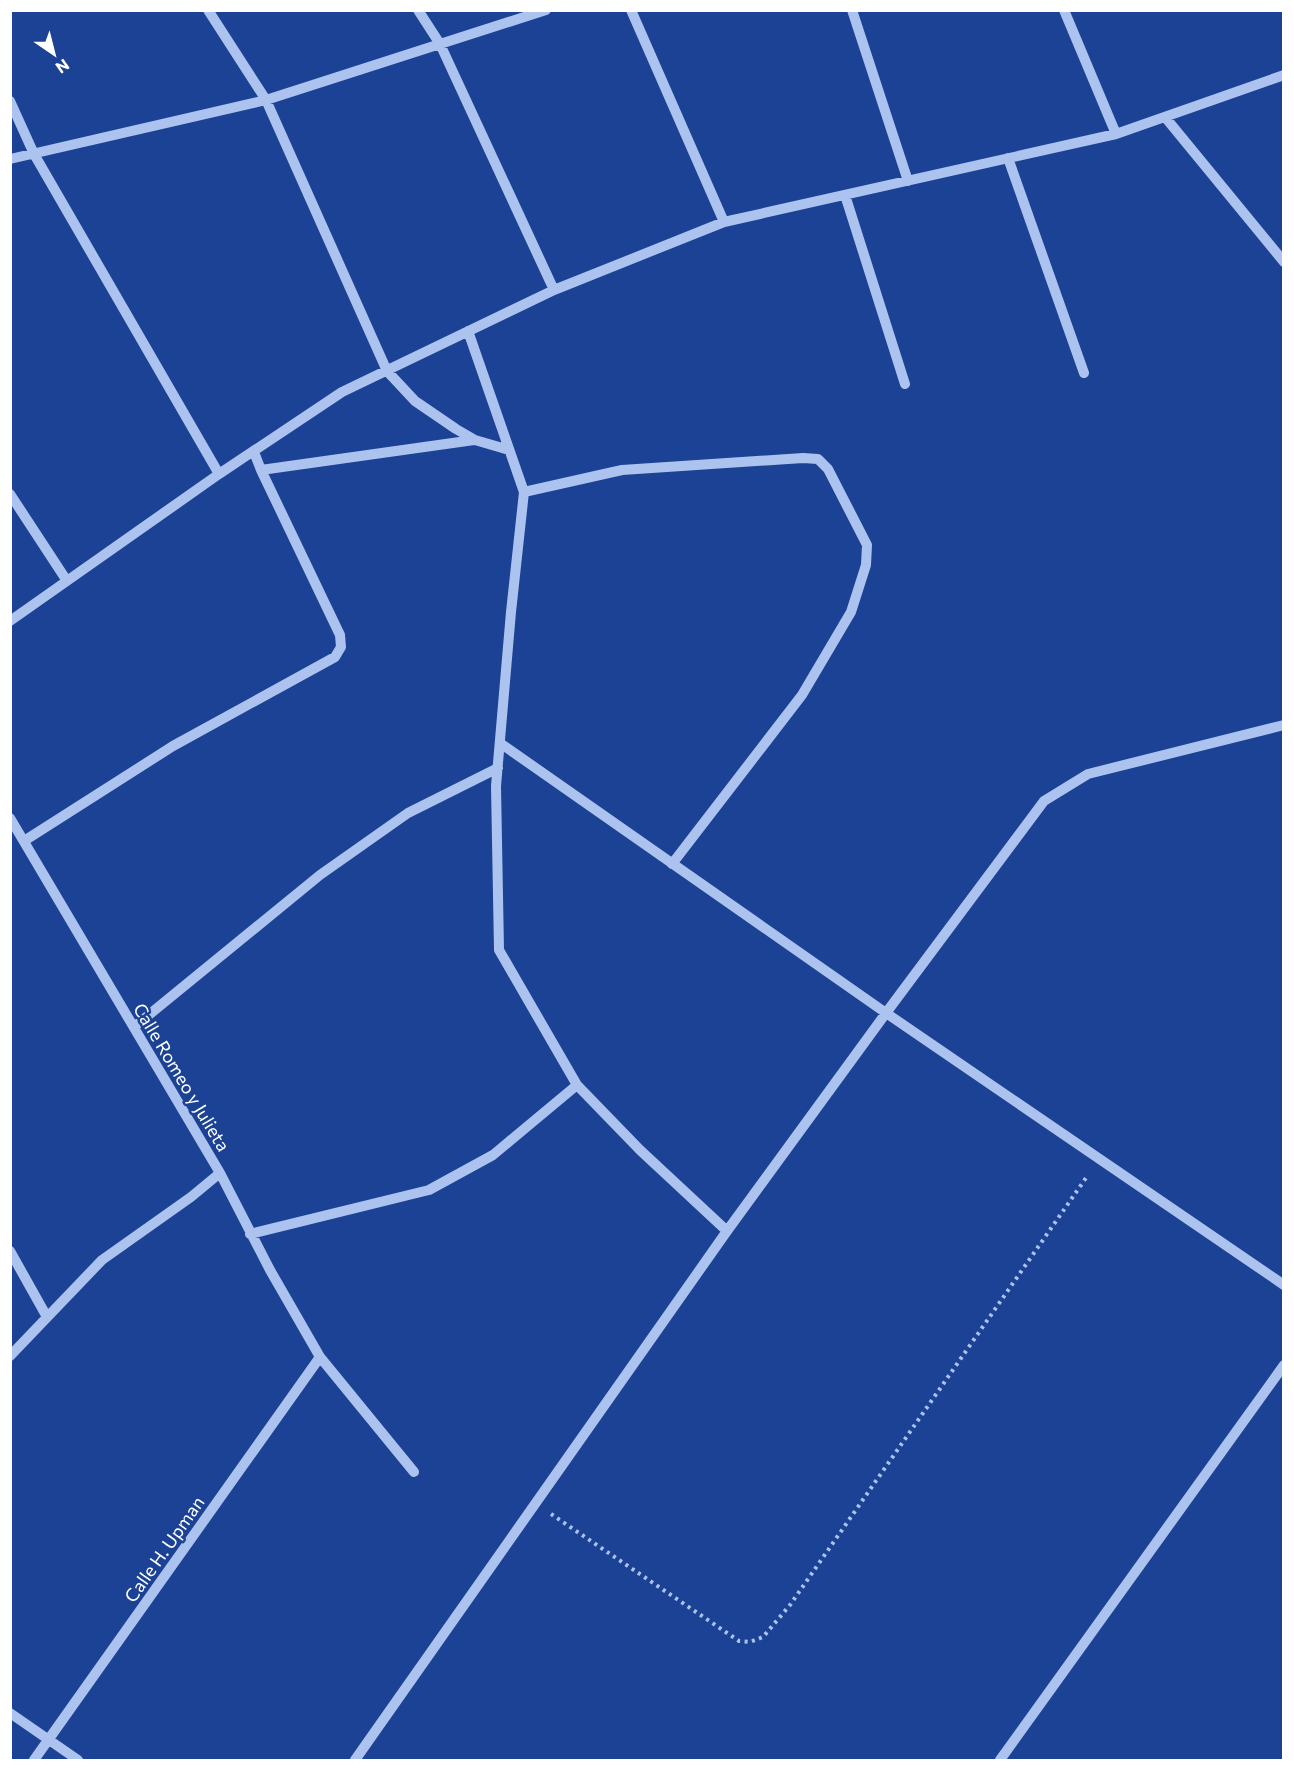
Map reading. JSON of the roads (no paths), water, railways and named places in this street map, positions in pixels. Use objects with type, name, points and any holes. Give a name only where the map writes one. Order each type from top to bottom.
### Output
[{"type":"street","points":[[208,10],[266,100],[387,371],[415,401],[475,440],[509,450]]},
{"type":"street","points":[[418,10],[440,44],[554,290]]},
{"type":"street","points":[[10,159],[266,100],[546,10]]},
{"type":"street","points":[[631,10],[724,222]]},
{"type":"street","points":[[852,10],[908,181]]},
{"type":"street","points":[[1064,10],[1116,134]]},
{"type":"street","points":[[10,621],[219,474],[342,392],[554,290],[724,222],[1116,134],[1284,75]]},
{"type":"street","points":[[10,101],[33,153],[219,474]]},
{"type":"street","points":[[1165,117],[1284,262]]},
{"type":"street","points":[[1008,158],[1084,373]]},
{"type":"street","points":[[845,195],[905,384]]},
{"type":"street","points":[[468,331],[524,492],[496,786],[499,950],[577,1085],[640,1150],[728,1231]]},
{"type":"street","points":[[261,470],[475,440]]},
{"type":"street","points":[[24,841],[173,746],[335,657],[341,647],[340,635],[254,452]]},
{"type":"street","points":[[524,492],[622,470],[688,464],[818,459],[828,469],[867,544],[866,565],[851,612],[802,695],[672,864]]},
{"type":"street","points":[[10,494],[67,581]]},
{"type":"street","points":[[355,1761],[728,1231],[1044,801],[1088,774],[1284,725]]},
{"type":"street","points":[[500,743],[886,1013],[1284,1285]]},
{"type":"street","points":[[134,1027],[320,874],[408,813],[498,768]]},
{"type":"street","name":"Calle Romeo y Julieta","points":[[10,818],[220,1173],[191,1197],[102,1260],[10,1356]]},
{"type":"street","points":[[250,1234],[429,1190],[493,1155],[577,1085]]},
{"type":"street","points":[[220,1173],[250,1234],[320,1357],[414,1472]]},
{"type":"street","points":[[10,1251],[47,1317]]},
{"type":"street","name":"Calle H. Upman","points":[[34,1761],[320,1357]]},
{"type":"street","points":[[1000,1761],[1284,1365]]},
{"type":"street","points":[[10,1713],[78,1761]]}]
